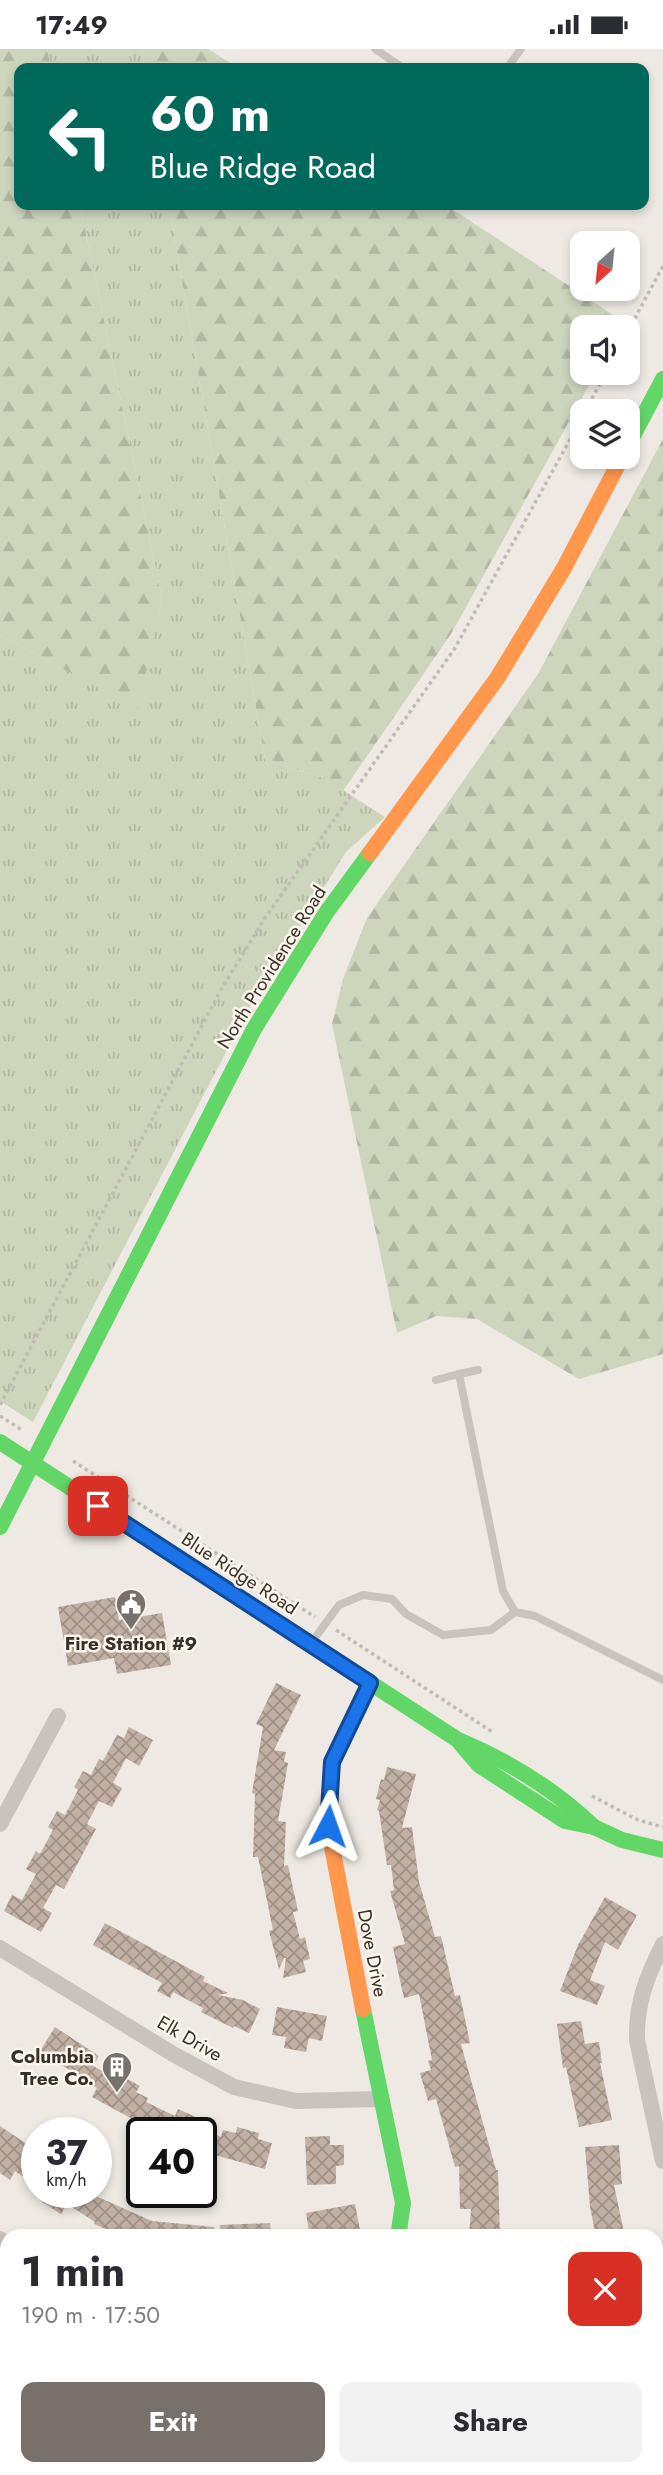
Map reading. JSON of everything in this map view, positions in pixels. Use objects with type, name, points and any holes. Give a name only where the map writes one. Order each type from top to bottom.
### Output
[{"type":"street","points":[[640,422],[663,379]]},
{"type":"street","name":"North Providence Road","points":[[0,1527],[254,1029],[326,913],[498,677],[564,568],[616,469]]},
{"type":"street","name":"Blue Ridge Road","points":[[0,1442],[457,1740],[491,1753],[573,1805],[594,1827],[622,1840],[663,1850]]},
{"type":"street","name":"Dove Drive","points":[[370,1683],[332,1762],[328,1826],[402,2203],[399,2229]]},
{"type":"street","points":[[0,1824],[58,1716]]},
{"type":"street","points":[[663,1944],[644,1986],[637,2020],[637,2040],[663,2161]]},
{"type":"street","name":"Elk Drive","points":[[0,1948],[173,2054],[234,2087],[296,2101],[380,2099]]},
{"type":"lane","points":[[375,49],[396,63]]},
{"type":"lane","points":[[436,1380],[478,1370]]},
{"type":"lane","points":[[459,1374],[503,1591],[515,1612]]},
{"type":"lane","points":[[311,1644],[339,1605],[363,1595],[392,1599],[406,1614],[443,1635],[491,1630],[515,1612],[535,1616],[663,1680]]},
{"type":"path","points":[[637,315],[663,266]]},
{"type":"path","points":[[0,1405],[222,988],[265,918],[455,648],[570,439]]},
{"type":"path","points":[[0,1416],[22,1430]]},
{"type":"path","points":[[73,1461],[504,1739]]},
{"type":"path","points":[[583,1790],[627,1815],[663,1827]]},
{"type":"green space","points":[[0,49],[47,49],[50,63],[14,63],[14,210],[81,210],[162,598],[138,709],[0,635]]},
{"type":"green space","points":[[47,49],[142,49],[144,63],[50,63]]},
{"type":"green space","points":[[142,49],[208,49],[230,63],[144,63]]},
{"type":"green space","points":[[81,210],[170,210],[265,760],[324,778],[385,817],[346,852],[249,1008],[33,1422],[0,1401],[0,635],[137,708],[162,598]]},
{"type":"green space","points":[[170,210],[454,210],[570,287],[570,301],[592,301],[613,315],[570,315],[570,385],[589,385],[582,399],[570,399],[570,420],[451,634],[343,791],[324,778],[265,760]]},
{"type":"green space","points":[[663,439],[663,1354],[579,1379],[477,1319],[436,1316],[397,1333],[332,1024],[343,979],[367,918],[538,674]]},
{"type":"building","points":[[115,1597],[119,1620],[162,1613],[171,1665],[117,1674],[114,1658],[68,1666],[58,1607]]},
{"type":"building","points":[[276,1683],[301,1695],[274,1750],[286,1752],[284,1762],[288,1763],[278,1821],[286,1822],[284,1866],[288,1865],[298,1911],[293,1912],[300,1939],[305,1937],[310,1959],[303,1961],[306,1972],[283,1978],[286,1958],[279,1969],[269,1931],[273,1930],[258,1857],[253,1857],[255,1794],[252,1793],[263,1727],[256,1724]]},
{"type":"building","points":[[129,1727],[153,1740],[139,1766],[126,1758],[113,1783],[122,1788],[112,1807],[99,1801],[87,1824],[96,1829],[64,1889],[56,1885],[43,1908],[52,1913],[41,1932],[4,1911],[12,1895],[22,1900],[36,1874],[26,1869],[36,1851],[40,1854],[53,1830],[48,1827],[57,1811],[65,1815],[78,1790],[74,1787],[83,1771],[91,1775],[99,1759],[103,1761],[117,1735],[124,1738]]},
{"type":"building","points":[[387,1767],[416,1774],[402,1828],[412,1827],[419,1882],[435,1937],[441,1936],[455,1996],[460,1995],[470,2043],[461,2044],[498,2170],[500,2229],[470,2229],[471,2209],[460,2209],[459,2166],[455,2167],[436,2099],[428,2101],[420,2073],[431,2070],[428,2061],[432,2060],[419,1994],[404,1998],[393,1947],[405,1944],[390,1891],[394,1890],[391,1865],[387,1865],[377,1810],[380,1800],[376,1799],[381,1779],[384,1780]]},
{"type":"building","points":[[605,1897],[637,1915],[618,1950],[605,1942],[590,1980],[605,1986],[597,2005],[560,1991],[578,1945]]},
{"type":"building","points":[[105,1923],[205,1977],[203,1981],[228,1993],[218,1995],[243,2000],[260,2009],[249,2033],[201,2012],[203,2008],[173,1992],[170,1998],[157,1991],[162,1983],[93,1945]]},
{"type":"building","points":[[277,2007],[327,2016],[322,2041],[309,2038],[306,2052],[284,2048],[286,2037],[272,2035]]},
{"type":"building","points":[[581,2021],[585,2044],[599,2042],[600,2063],[612,2120],[579,2127],[566,2067],[563,2068],[557,2024]]},
{"type":"building","points":[[55,2027],[99,2056],[93,2066],[118,2079],[120,2075],[140,2086],[136,2092],[148,2098],[146,2102],[175,2116],[178,2109],[196,2117],[129,2117],[92,2097],[97,2088],[40,2051]]},
{"type":"building","points":[[0,2126],[21,2140],[21,2175],[15,2171],[10,2180],[0,2173]]},
{"type":"building","points":[[237,2127],[259,2133],[258,2139],[272,2143],[265,2169],[217,2156],[217,2135],[221,2137],[223,2130],[236,2133]]},
{"type":"building","points":[[330,2136],[330,2145],[344,2145],[344,2165],[336,2166],[336,2184],[307,2185],[305,2137]]},
{"type":"building","points":[[619,2145],[622,2184],[614,2185],[623,2229],[594,2229],[585,2147]]},
{"type":"building","points":[[112,2203],[152,2221],[214,2229],[106,2229],[94,2224],[95,2222],[73,2208],[112,2208]]},
{"type":"building","points":[[355,2204],[360,2229],[309,2229],[306,2213]]},
{"type":"building","points":[[52,2208],[65,2208],[61,2214]]},
{"type":"building","points":[[270,2223],[270,2229],[220,2229],[220,2225]]},
{"type":"traffic: fast","points":[[640,422],[663,379]]},
{"type":"traffic: fast","points":[[0,1527],[254,1029],[326,913],[370,853]]},
{"type":"traffic: fast","points":[[0,1442],[458,1740],[530,1777],[563,1800],[594,1827]]},
{"type":"traffic: fast","points":[[460,1743],[479,1765],[565,1821],[594,1827],[622,1840],[663,1850]]},
{"type":"traffic: fast","points":[[363,2009],[403,2203],[399,2229]]},
{"type":"traffic: slow","points":[[370,853],[498,677],[564,568],[616,469]]},
{"type":"traffic: slow","points":[[363,2009],[328,1826],[332,1762],[370,1683]]},
{"type":"place","name":"Fire Station #9","points":[[131,1631]]},
{"type":"place","name":"Columbia Tree Co.","points":[[117,2094]]},
{"type":"route","points":[[98,1506],[370,1683],[332,1762],[328,1826]]}]
